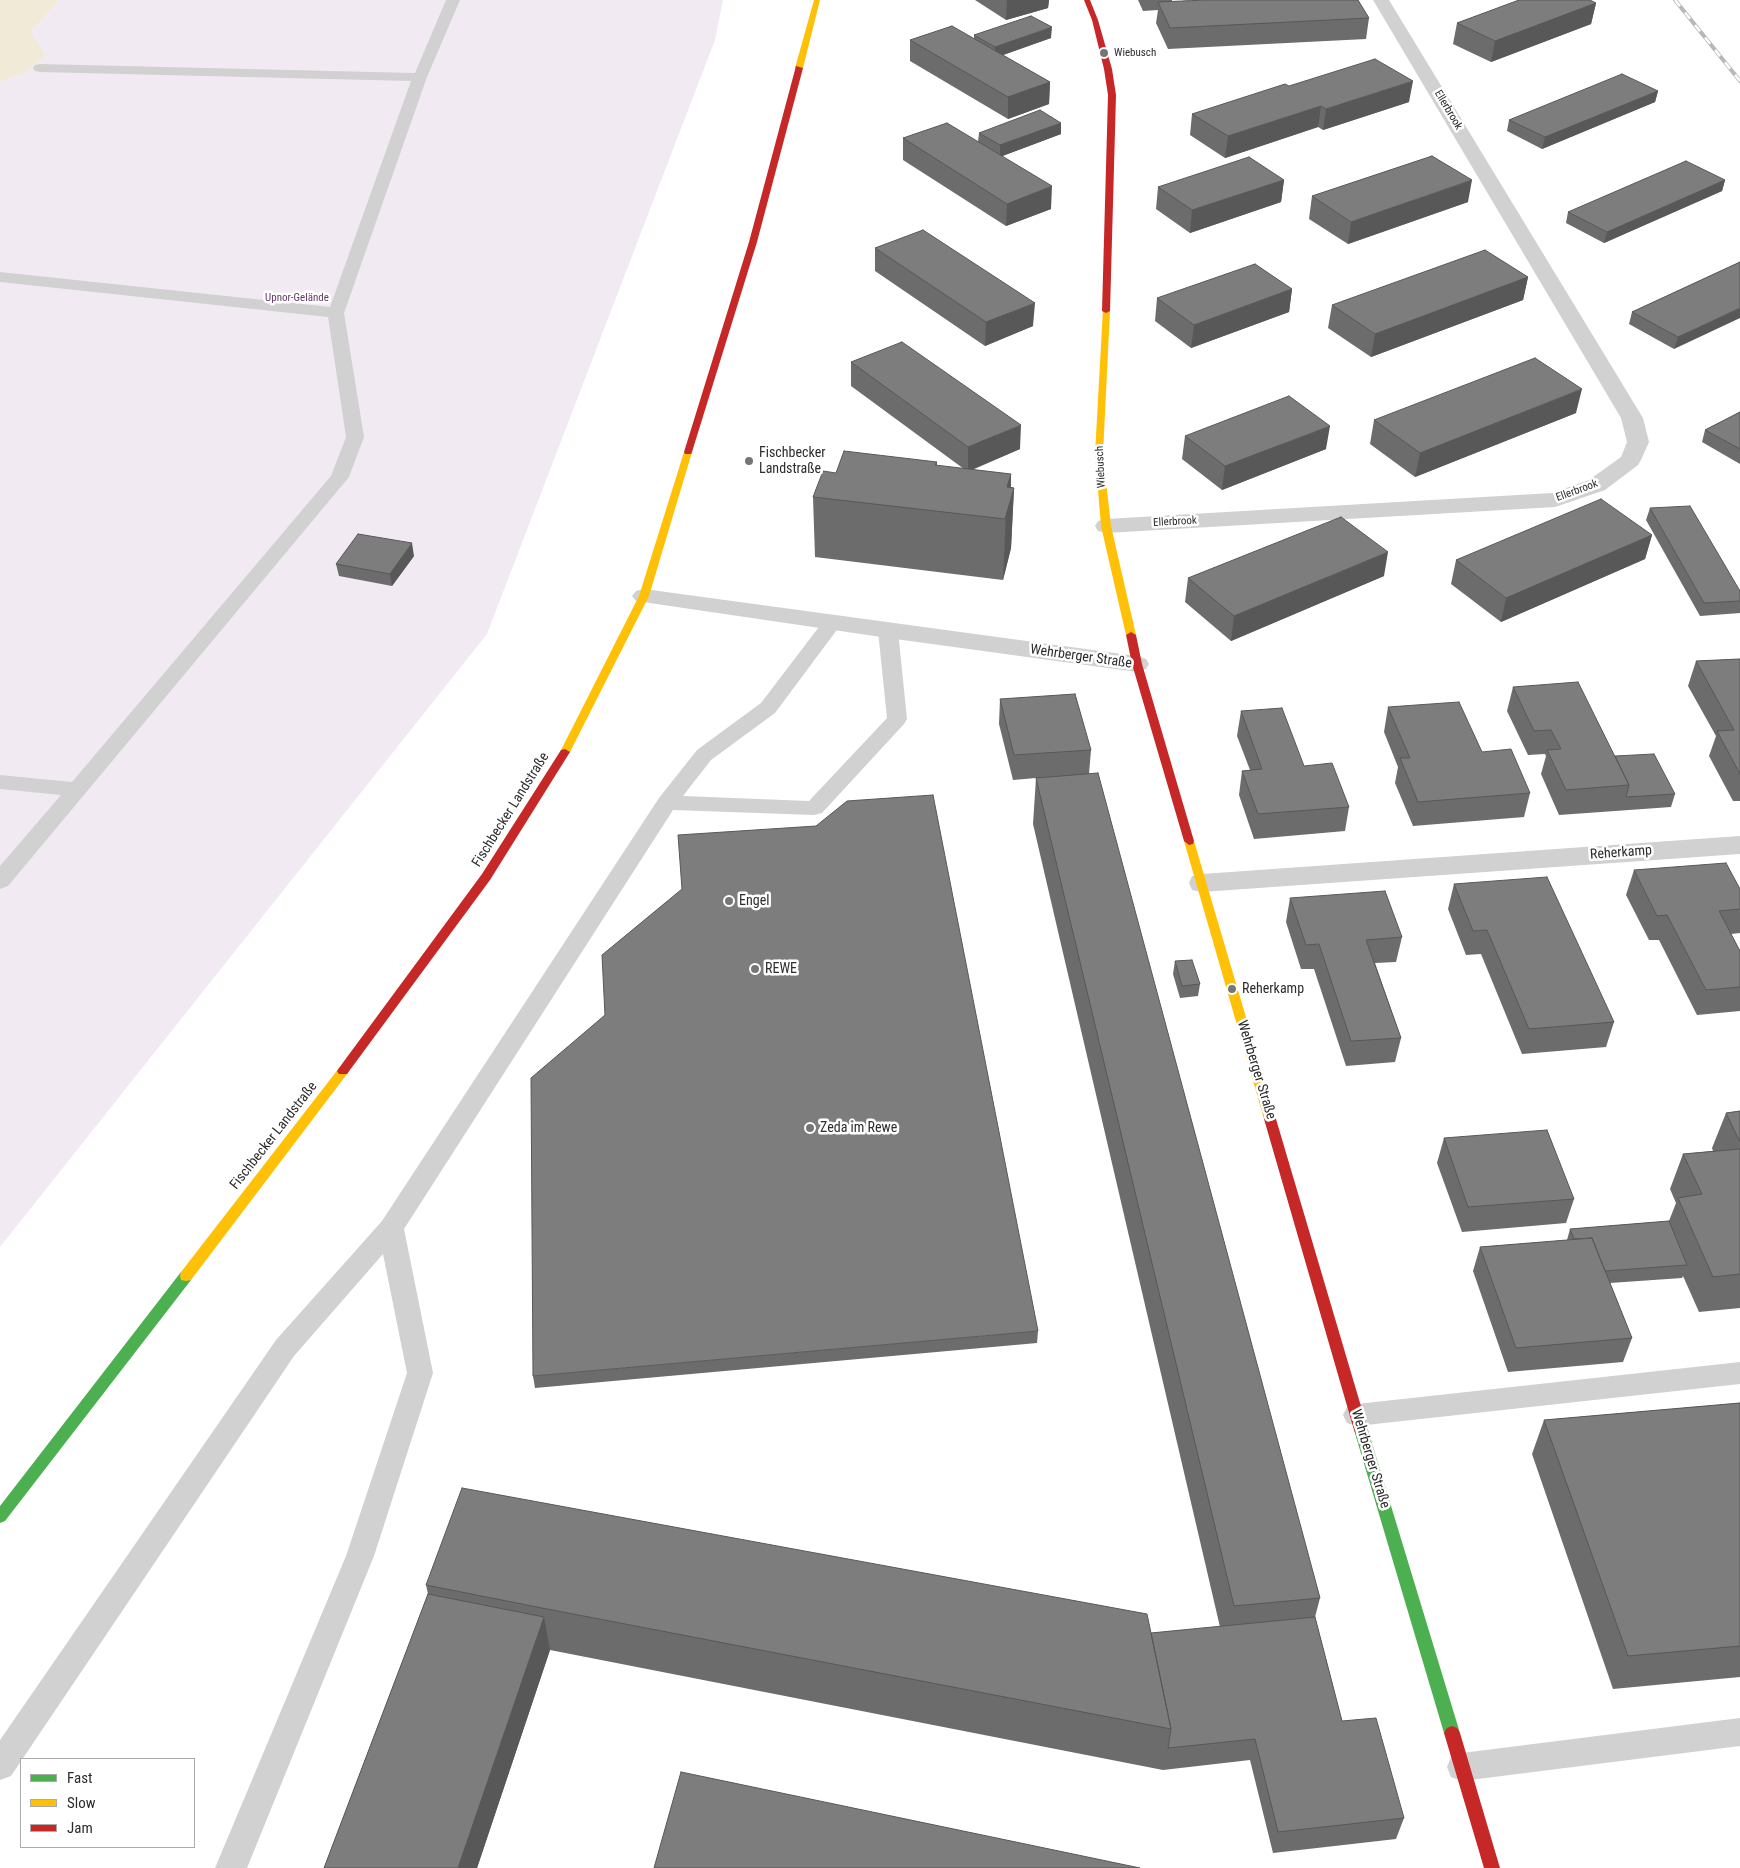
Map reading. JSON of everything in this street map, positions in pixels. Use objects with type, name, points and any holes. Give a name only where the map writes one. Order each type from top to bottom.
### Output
[{"type":"street","name":"Fischbecker Landstraße","points":[[0,1517],[367,1040],[486,877],[570,743],[644,596],[753,242],[817,0]]},
{"type":"street","name":"Wiebusch","points":[[1087,0],[1095,20],[1108,69],[1112,95],[1105,344],[1099,454],[1106,526],[1137,664]]},
{"type":"street","name":"Ellerbrook","points":[[1106,526],[1555,500],[1597,485],[1630,460],[1638,442],[1632,418],[1382,0]]},
{"type":"street","name":"Wehrberger Straße","points":[[644,596],[1137,664],[1492,1868]]},
{"type":"street","name":"Reherkamp","points":[[1202,883],[1740,845]]},
{"type":"lane","points":[[0,882],[340,477],[355,437],[336,313],[420,77],[453,0]]},
{"type":"lane","points":[[40,68],[420,77]]},
{"type":"lane","points":[[0,277],[336,313]]},
{"type":"lane","points":[[0,1766],[285,1348],[391,1228],[667,803],[704,755],[768,708],[832,623]]},
{"type":"lane","points":[[667,803],[814,808],[897,719],[888,631]]},
{"type":"lane","points":[[0,782],[77,789]]},
{"type":"lane","points":[[230,1868],[360,1556],[420,1373],[391,1228]]},
{"type":"lane","points":[[1357,1415],[1740,1373]]},
{"type":"lane","points":[[1462,1767],[1740,1732]]},
{"type":"green space","name":"Upnor-Gelände","points":[[59,0],[723,0],[715,40],[487,634],[0,1247],[0,82],[24,73],[31,32]]},
{"type":"shaded area","points":[[0,0],[59,0],[31,32],[45,56],[24,73],[0,82]]},
{"type":"building","points":[[1207,0],[1358,0],[1369,18],[1170,28],[1158,2]]},
{"type":"building","points":[[1519,0],[1590,0],[1596,3],[1495,41],[1457,23]]},
{"type":"building","points":[[1031,16],[1052,27],[995,47],[974,35]]},
{"type":"building","points":[[952,26],[1050,82],[1008,97],[910,40]]},
{"type":"building","points":[[1375,59],[1413,81],[1326,109],[1321,106],[1228,136],[1192,114],[1285,84],[1289,86]]},
{"type":"building","points":[[1622,74],[1658,91],[1545,137],[1509,120]]},
{"type":"building","points":[[1040,110],[1061,123],[1000,145],[979,133]]},
{"type":"building","points":[[947,123],[1052,186],[1007,204],[903,138]]},
{"type":"building","points":[[1432,156],[1472,180],[1351,222],[1312,196]]},
{"type":"building","points":[[1249,157],[1284,180],[1192,210],[1158,187]]},
{"type":"building","points":[[1686,161],[1725,180],[1607,232],[1568,212]]},
{"type":"building","points":[[923,230],[1035,303],[986,322],[875,248]]},
{"type":"building","points":[[1485,250],[1528,277],[1375,334],[1332,305]]},
{"type":"building","points":[[1740,262],[1740,308],[1678,337],[1632,312]]},
{"type":"building","points":[[1255,264],[1292,289],[1194,325],[1157,298]]},
{"type":"building","points":[[902,342],[1021,425],[968,447],[851,362]]},
{"type":"building","points":[[1535,358],[1582,389],[1420,453],[1374,420]]},
{"type":"building","points":[[1289,396],[1330,426],[1225,466],[1185,436]]},
{"type":"building","points":[[1740,412],[1740,449],[1705,430]]},
{"type":"building","points":[[844,451],[937,462],[935,465],[1011,474],[1007,487],[1014,488],[1005,519],[813,497],[823,471],[836,473]]},
{"type":"building","points":[[1601,499],[1652,535],[1506,598],[1456,560]]},
{"type":"building","points":[[1690,506],[1740,591],[1740,601],[1704,603],[1650,508]]},
{"type":"building","points":[[1341,517],[1388,552],[1234,616],[1188,578]]},
{"type":"building","points":[[358,534],[412,543],[390,574],[336,564]]},
{"type":"building","points":[[1740,659],[1740,774],[1717,731],[1734,730],[1696,661]]},
{"type":"building","points":[[1578,682],[1629,785],[1566,790],[1547,750],[1561,749],[1551,730],[1534,731],[1513,687]]},
{"type":"building","points":[[1075,694],[1091,750],[1014,755],[1000,699]]},
{"type":"building","points":[[1459,702],[1482,752],[1511,749],[1530,793],[1418,802],[1400,758],[1410,758],[1388,707]]},
{"type":"building","points":[[1282,708],[1304,766],[1332,763],[1349,807],[1258,814],[1242,771],[1262,769],[1241,711]]},
{"type":"building","points":[[1654,754],[1675,794],[1626,797],[1629,785],[1615,756]]},
{"type":"building","points":[[1098,773],[1320,1598],[1234,1606],[1036,778]]},
{"type":"building","points":[[933,795],[1038,1331],[533,1376],[531,1078],[605,1015],[602,955],[682,889],[678,835],[816,826],[847,801]]},
{"type":"building","points":[[1726,863],[1740,889],[1740,909],[1719,911],[1740,951],[1740,987],[1706,990],[1667,915],[1657,916],[1634,870]]},
{"type":"building","points":[[1547,877],[1614,1022],[1529,1029],[1487,930],[1473,931],[1454,884]]},
{"type":"building","points":[[1385,891],[1402,937],[1366,940],[1401,1038],[1351,1041],[1319,944],[1306,945],[1290,898]]},
{"type":"building","points":[[1192,960],[1200,984],[1182,986],[1175,961]]},
{"type":"building","points":[[1740,1111],[1740,1142],[1726,1113]]},
{"type":"building","points":[[1547,1130],[1574,1199],[1468,1207],[1444,1138]]},
{"type":"building","points":[[1740,1149],[1740,1274],[1713,1277],[1678,1198],[1702,1194],[1683,1154]]},
{"type":"building","points":[[1669,1221],[1687,1265],[1605,1271],[1592,1238],[1574,1239],[1570,1229]]},
{"type":"building","points":[[1592,1238],[1632,1338],[1516,1348],[1480,1247]]},
{"type":"building","points":[[1740,1403],[1740,1646],[1628,1656],[1544,1420]]},
{"type":"building","points":[[462,1488],[1147,1614],[1171,1729],[426,1585]]},
{"type":"building","points":[[428,1594],[544,1617],[458,1868],[324,1868]]},
{"type":"building","points":[[1315,1617],[1342,1721],[1376,1718],[1404,1818],[1278,1832],[1255,1739],[1168,1748],[1171,1729],[1151,1633]]},
{"type":"building","points":[[681,1772],[1140,1868],[654,1868]]},
{"type":"railway","points":[[1675,0],[1740,81]]},
{"type":"traffic: fast","points":[[0,1517],[186,1276]]},
{"type":"traffic: fast","points":[[1361,1430],[1452,1733]]},
{"type":"traffic: slow","points":[[799,68],[817,0]]},
{"type":"traffic: slow","points":[[1106,311],[1099,454],[1106,526],[1131,635]]},
{"type":"traffic: slow","points":[[565,752],[644,596],[688,452]]},
{"type":"traffic: slow","points":[[1189,841],[1270,1119]]},
{"type":"traffic: slow","points":[[186,1276],[343,1071]]},
{"type":"traffic: jam","points":[[1087,0],[1095,20],[1108,69],[1112,95],[1106,311]]},
{"type":"traffic: jam","points":[[688,452],[753,242],[799,68]]},
{"type":"traffic: jam","points":[[1131,635],[1137,664],[1189,841]]},
{"type":"traffic: jam","points":[[343,1071],[486,877],[565,752]]},
{"type":"traffic: jam","points":[[1270,1119],[1361,1430]]},
{"type":"traffic: jam","points":[[1452,1733],[1492,1868]]},
{"type":"place","name":"Wiebusch","points":[[1104,53]]},
{"type":"place","name":"Fischbecker Landstraße","points":[[749,461]]},
{"type":"place","name":"Engel","points":[[729,901]]},
{"type":"place","name":"REWE","points":[[755,969]]},
{"type":"place","name":"Reherkamp","points":[[1232,989]]},
{"type":"place","name":"Zeda im Rewe","points":[[810,1128]]}]
